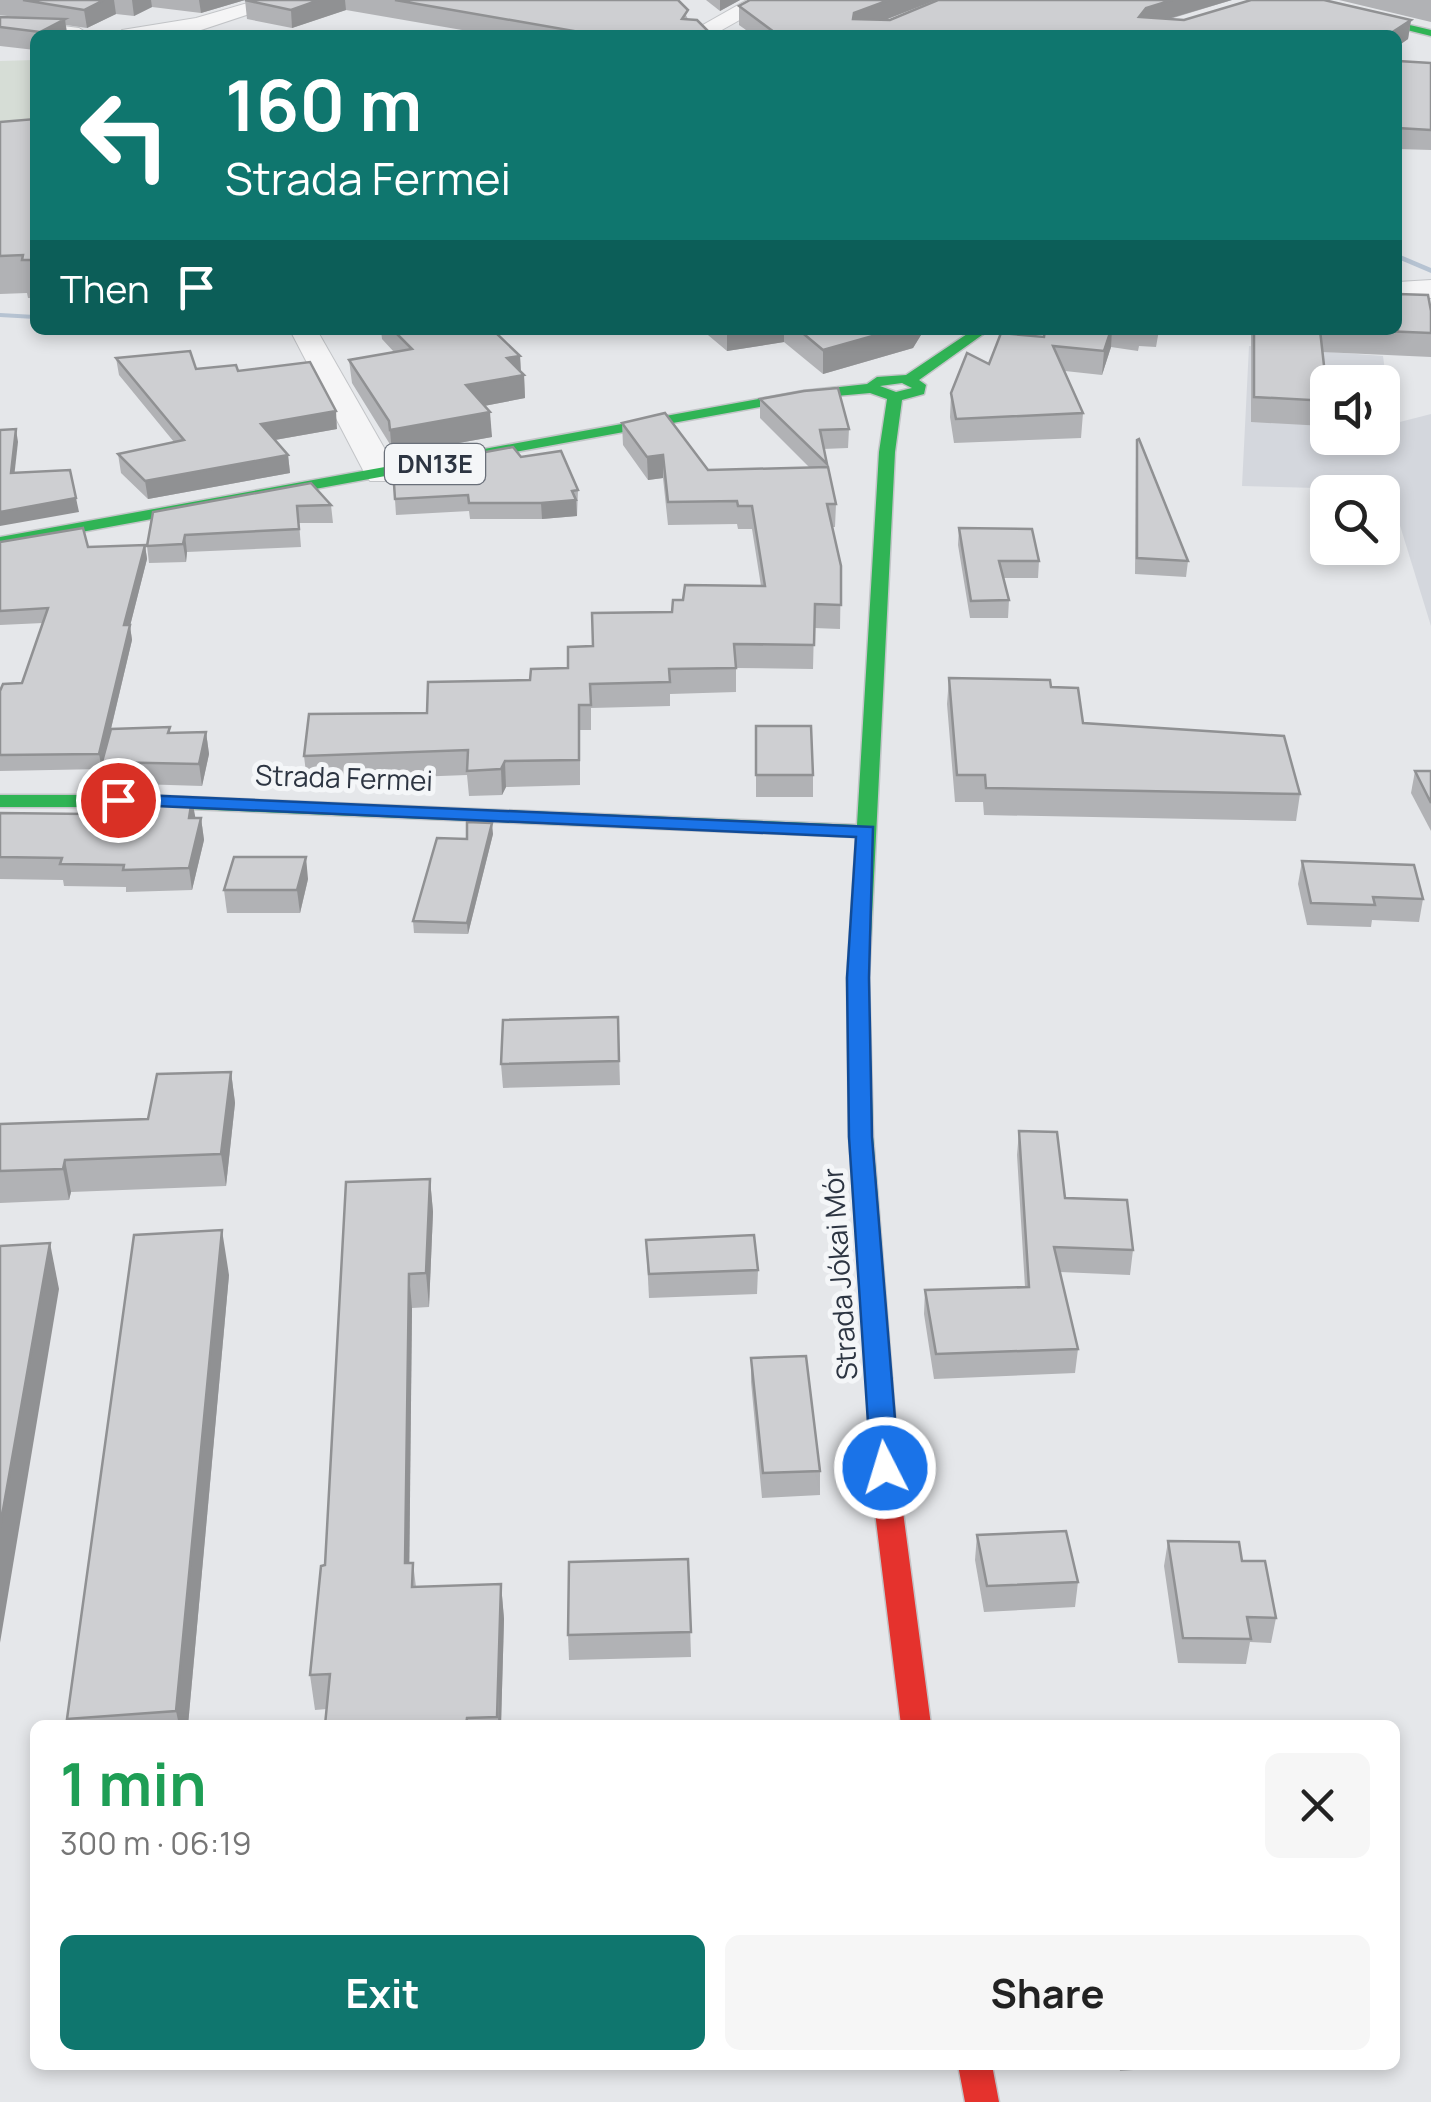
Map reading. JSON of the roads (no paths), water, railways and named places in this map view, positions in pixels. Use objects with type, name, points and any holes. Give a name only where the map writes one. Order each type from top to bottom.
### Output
[{"type":"main road","points":[[1292,0],[1431,33]]},
{"type":"main road","name":"DN13E","points":[[0,542],[804,394],[870,388],[882,379],[902,388],[975,335]]},
{"type":"main road","name":"Strada Jókai Mór","points":[[902,388],[887,452],[858,978],[860,1137],[888,1504],[915,1720]]},
{"type":"main road","name":"Strada Fermei","points":[[0,802],[162,801],[866,831]]},
{"type":"main road","points":[[976,2070],[982,2102]]},
{"type":"street","points":[[161,30],[198,24],[282,0]]},
{"type":"street","points":[[706,30],[764,0]]},
{"type":"street","points":[[0,25],[40,30]]},
{"type":"street","points":[[305,335],[382,474]]},
{"type":"waterway","points":[[1402,258],[1431,271]]},
{"type":"waterway","points":[[0,315],[30,317]]}]
